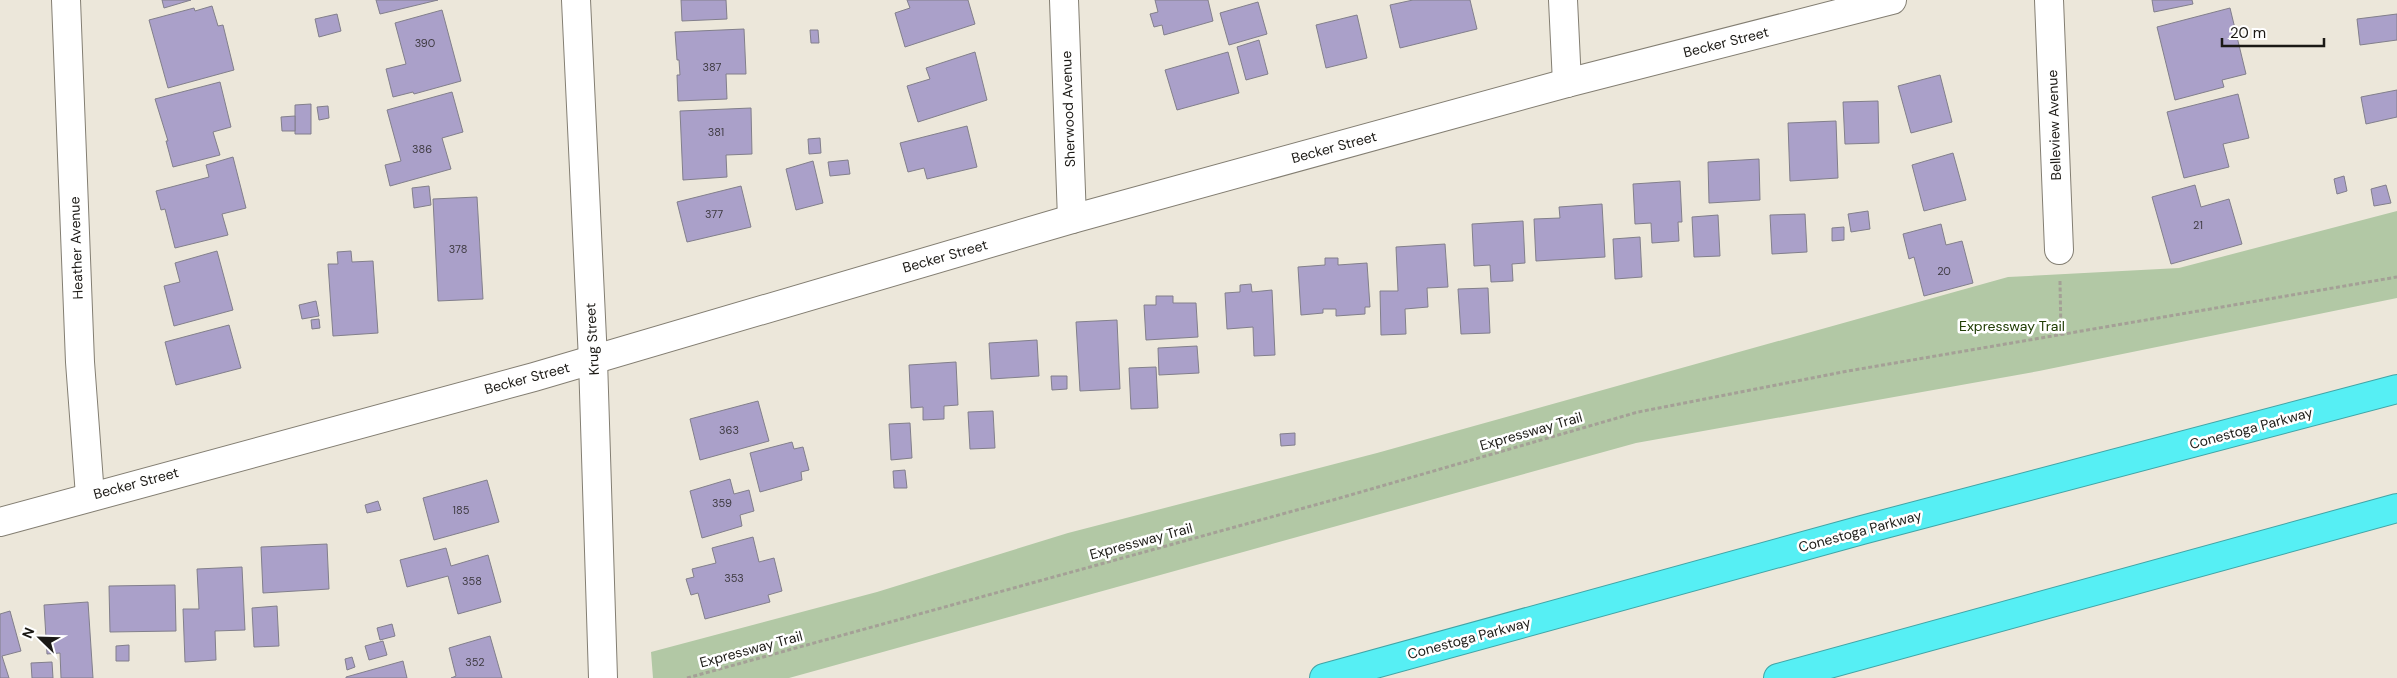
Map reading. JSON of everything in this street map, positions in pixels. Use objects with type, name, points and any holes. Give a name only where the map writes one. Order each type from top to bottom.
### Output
[{"type":"highway","name":"Conestoga Parkway","points":[[1324,678],[1862,530],[2397,389]]},
{"type":"highway","points":[[1778,678],[2397,508]]},
{"type":"street","name":"Heather Avenue","points":[[66,0],[80,362],[90,496]]},
{"type":"street","name":"Krug Street","points":[[576,0],[593,360],[603,678]]},
{"type":"street","name":"Sherwood Avenue","points":[[1064,0],[1072,218]]},
{"type":"street","points":[[1562,0],[1567,83]]},
{"type":"street","name":"Becker Street","points":[[0,522],[593,360],[1072,218],[1567,83],[1892,0]]},
{"type":"street","name":"Belleview Avenue","points":[[2049,0],[2060,250]]},
{"type":"path","points":[[2060,250],[2061,335]]},
{"type":"path","name":"Expressway Trail","points":[[687,678],[1333,500],[1638,412],[1848,371],[2397,277]]},
{"type":"green space","name":"Expressway Trail","points":[[2397,211],[2397,298],[2039,371],[1636,443],[789,678],[653,678],[651,652],[877,592],[1068,533],[1377,453],[2008,277],[2179,268]]},
{"type":"building","points":[[162,0],[191,0],[164,8]]},
{"type":"building","points":[[376,0],[438,0],[380,14]]},
{"type":"building","points":[[681,0],[726,0],[727,19],[682,21]]},
{"type":"building","points":[[907,0],[968,0],[975,24],[905,47],[895,13],[910,8]]},
{"type":"building","points":[[1155,0],[1208,0],[1213,21],[1164,35],[1162,25],[1154,27],[1150,14],[1158,12]]},
{"type":"building","points":[[1413,0],[1470,0],[1477,29],[1400,48],[1390,5]]},
{"type":"building","points":[[2152,0],[2192,0],[2193,4],[2154,12]]},
{"type":"building","points":[[1258,2],[1267,34],[1229,45],[1220,13]]},
{"type":"building","points":[[212,6],[218,26],[223,25],[234,70],[168,88],[149,20],[194,8],[195,11]]},
{"type":"building","points":[[2230,8],[2246,74],[2222,80],[2224,87],[2175,100],[2157,27]]},
{"type":"building","points":[[442,10],[461,81],[414,94],[413,92],[393,97],[386,69],[406,64],[395,23]]},
{"type":"building","points":[[337,14],[341,31],[319,37],[315,19]]},
{"type":"building","points":[[2397,14],[2397,40],[2360,45],[2357,19]]},
{"type":"building","points":[[1357,15],[1367,58],[1326,68],[1316,25]]},
{"type":"building","points":[[744,29],[746,74],[726,74],[727,99],[678,101],[677,75],[680,75],[675,32]]},
{"type":"building","points":[[810,30],[818,30],[819,43],[811,43]]},
{"type":"building","points":[[1259,40],[1268,74],[1246,80],[1237,47]]},
{"type":"building","points":[[975,52],[987,100],[918,122],[907,86],[930,79],[926,68]]},
{"type":"building","points":[[1228,52],[1239,93],[1177,110],[1165,70]]},
{"type":"building","points":[[1940,75],[1952,122],[1911,133],[1898,86]]},
{"type":"building","points":[[220,82],[231,127],[213,132],[220,155],[173,167],[166,141],[168,141],[155,99]]},
{"type":"building","points":[[2397,90],[2397,117],[2366,124],[2361,97]]},
{"type":"building","points":[[452,92],[463,132],[442,138],[451,169],[390,186],[385,165],[401,161],[387,110]]},
{"type":"building","points":[[2238,94],[2249,138],[2223,144],[2229,167],[2184,178],[2167,112]]},
{"type":"building","points":[[1878,101],[1879,143],[1845,144],[1843,102]]},
{"type":"building","points":[[311,104],[311,134],[295,134],[295,105]]},
{"type":"building","points":[[328,106],[329,118],[319,120],[317,107]]},
{"type":"building","points":[[751,108],[752,154],[726,155],[727,177],[683,180],[680,111]]},
{"type":"building","points":[[295,116],[295,131],[282,131],[281,117]]},
{"type":"building","points":[[1836,121],[1838,178],[1790,181],[1788,123]]},
{"type":"building","points":[[967,126],[977,167],[927,179],[924,168],[908,172],[900,143]]},
{"type":"building","points":[[820,138],[821,153],[809,154],[808,139]]},
{"type":"building","points":[[1953,153],[1966,200],[1924,211],[1912,165]]},
{"type":"building","points":[[233,157],[246,208],[222,214],[228,235],[175,248],[165,209],[161,210],[156,191],[209,177],[206,165]]},
{"type":"building","points":[[1759,159],[1760,200],[1709,203],[1708,162]]},
{"type":"building","points":[[848,160],[850,174],[830,176],[828,162]]},
{"type":"building","points":[[813,161],[823,203],[796,210],[786,169]]},
{"type":"building","points":[[2344,176],[2347,191],[2337,194],[2334,179]]},
{"type":"building","points":[[1680,181],[1682,222],[1678,222],[1679,241],[1652,243],[1651,223],[1635,224],[1633,184]]},
{"type":"building","points":[[2195,185],[2201,207],[2229,199],[2242,244],[2171,264],[2152,197]]},
{"type":"building","points":[[2386,185],[2391,203],[2374,206],[2371,189]]},
{"type":"building","points":[[429,186],[431,205],[414,208],[412,188]]},
{"type":"building","points":[[741,186],[751,227],[687,242],[677,202]]},
{"type":"building","points":[[477,197],[483,299],[438,301],[433,199]]},
{"type":"building","points":[[1602,204],[1605,257],[1536,261],[1534,219],[1560,218],[1559,207]]},
{"type":"building","points":[[1868,211],[1870,229],[1851,232],[1848,214]]},
{"type":"building","points":[[1805,214],[1807,252],[1772,254],[1770,215]]},
{"type":"building","points":[[1718,215],[1720,256],[1694,257],[1692,217]]},
{"type":"building","points":[[1523,221],[1525,263],[1512,264],[1513,281],[1491,282],[1490,265],[1474,266],[1472,224]]},
{"type":"building","points":[[1941,224],[1946,245],[1962,241],[1973,283],[1924,296],[1914,257],[1909,259],[1903,234]]},
{"type":"building","points":[[1844,227],[1844,240],[1832,241],[1832,228]]},
{"type":"building","points":[[1640,237],[1642,277],[1615,279],[1613,239]]},
{"type":"building","points":[[1445,244],[1448,287],[1427,288],[1428,307],[1405,309],[1406,334],[1381,335],[1380,291],[1398,291],[1396,247]]},
{"type":"building","points":[[217,251],[233,310],[174,326],[164,286],[180,282],[175,263]]},
{"type":"building","points":[[351,251],[352,262],[373,261],[378,333],[333,336],[328,264],[338,264],[337,252]]},
{"type":"building","points":[[1325,258],[1338,258],[1338,265],[1367,263],[1370,307],[1365,307],[1365,314],[1336,316],[1336,309],[1323,309],[1323,313],[1301,315],[1298,267],[1325,265]]},
{"type":"building","points":[[1251,284],[1252,292],[1272,290],[1275,355],[1254,356],[1253,327],[1227,329],[1225,293],[1240,292],[1240,285]]},
{"type":"building","points":[[1488,288],[1490,333],[1461,334],[1458,289]]},
{"type":"building","points":[[1156,296],[1173,296],[1173,303],[1196,303],[1198,337],[1146,340],[1144,305],[1156,305]]},
{"type":"building","points":[[316,301],[319,316],[302,319],[299,305]]},
{"type":"building","points":[[319,319],[320,328],[312,329],[311,320]]},
{"type":"building","points":[[1117,320],[1120,389],[1080,391],[1076,322]]},
{"type":"building","points":[[229,325],[241,368],[176,385],[165,342]]},
{"type":"building","points":[[1037,340],[1039,376],[991,379],[989,343]]},
{"type":"building","points":[[1197,346],[1199,373],[1159,375],[1158,348]]},
{"type":"building","points":[[956,362],[958,405],[944,406],[944,419],[923,420],[923,407],[911,408],[909,365]]},
{"type":"building","points":[[1156,367],[1158,408],[1131,409],[1129,368]]},
{"type":"building","points":[[1051,376],[1067,376],[1067,389],[1052,390]]},
{"type":"building","points":[[758,401],[769,441],[700,460],[690,419]]},
{"type":"building","points":[[993,411],[995,448],[970,449],[968,412]]},
{"type":"building","points":[[910,423],[912,458],[891,460],[889,424]]},
{"type":"building","points":[[1295,433],[1295,445],[1281,446],[1280,434]]},
{"type":"building","points":[[792,442],[794,449],[803,447],[809,470],[801,472],[802,480],[760,492],[750,453]]},
{"type":"building","points":[[905,470],[907,488],[894,488],[893,471]]},
{"type":"building","points":[[730,479],[734,494],[749,490],[754,511],[740,515],[742,526],[702,538],[690,491]]},
{"type":"building","points":[[487,480],[499,522],[434,540],[423,498]]},
{"type":"building","points":[[378,501],[381,510],[367,513],[365,505]]},
{"type":"building","points":[[753,537],[759,562],[774,558],[782,591],[768,595],[770,602],[705,619],[698,593],[691,595],[686,579],[694,577],[692,569],[716,563],[712,548]]},
{"type":"building","points":[[327,544],[329,589],[263,593],[261,547]]},
{"type":"building","points":[[446,548],[451,566],[488,555],[501,602],[458,614],[448,576],[407,587],[400,560]]},
{"type":"building","points":[[242,567],[245,630],[215,631],[216,660],[185,662],[183,609],[199,609],[197,569]]},
{"type":"building","points":[[175,585],[176,631],[110,632],[109,586]]},
{"type":"building","points":[[88,602],[93,678],[61,678],[60,653],[47,654],[44,605]]},
{"type":"building","points":[[277,606],[279,646],[254,647],[252,608]]},
{"type":"building","points":[[10,611],[21,651],[2,656],[9,678],[0,678],[0,614]]},
{"type":"building","points":[[392,624],[395,636],[380,640],[377,628]]},
{"type":"building","points":[[490,636],[502,678],[451,678],[456,676],[449,648]]},
{"type":"building","points":[[383,641],[387,655],[369,660],[365,646]]},
{"type":"building","points":[[129,645],[129,661],[116,661],[116,646]]},
{"type":"building","points":[[352,657],[355,667],[347,670],[345,659]]},
{"type":"building","points":[[403,661],[407,678],[346,678],[346,677]]},
{"type":"building","points":[[52,662],[53,678],[32,678],[31,663]]}]
